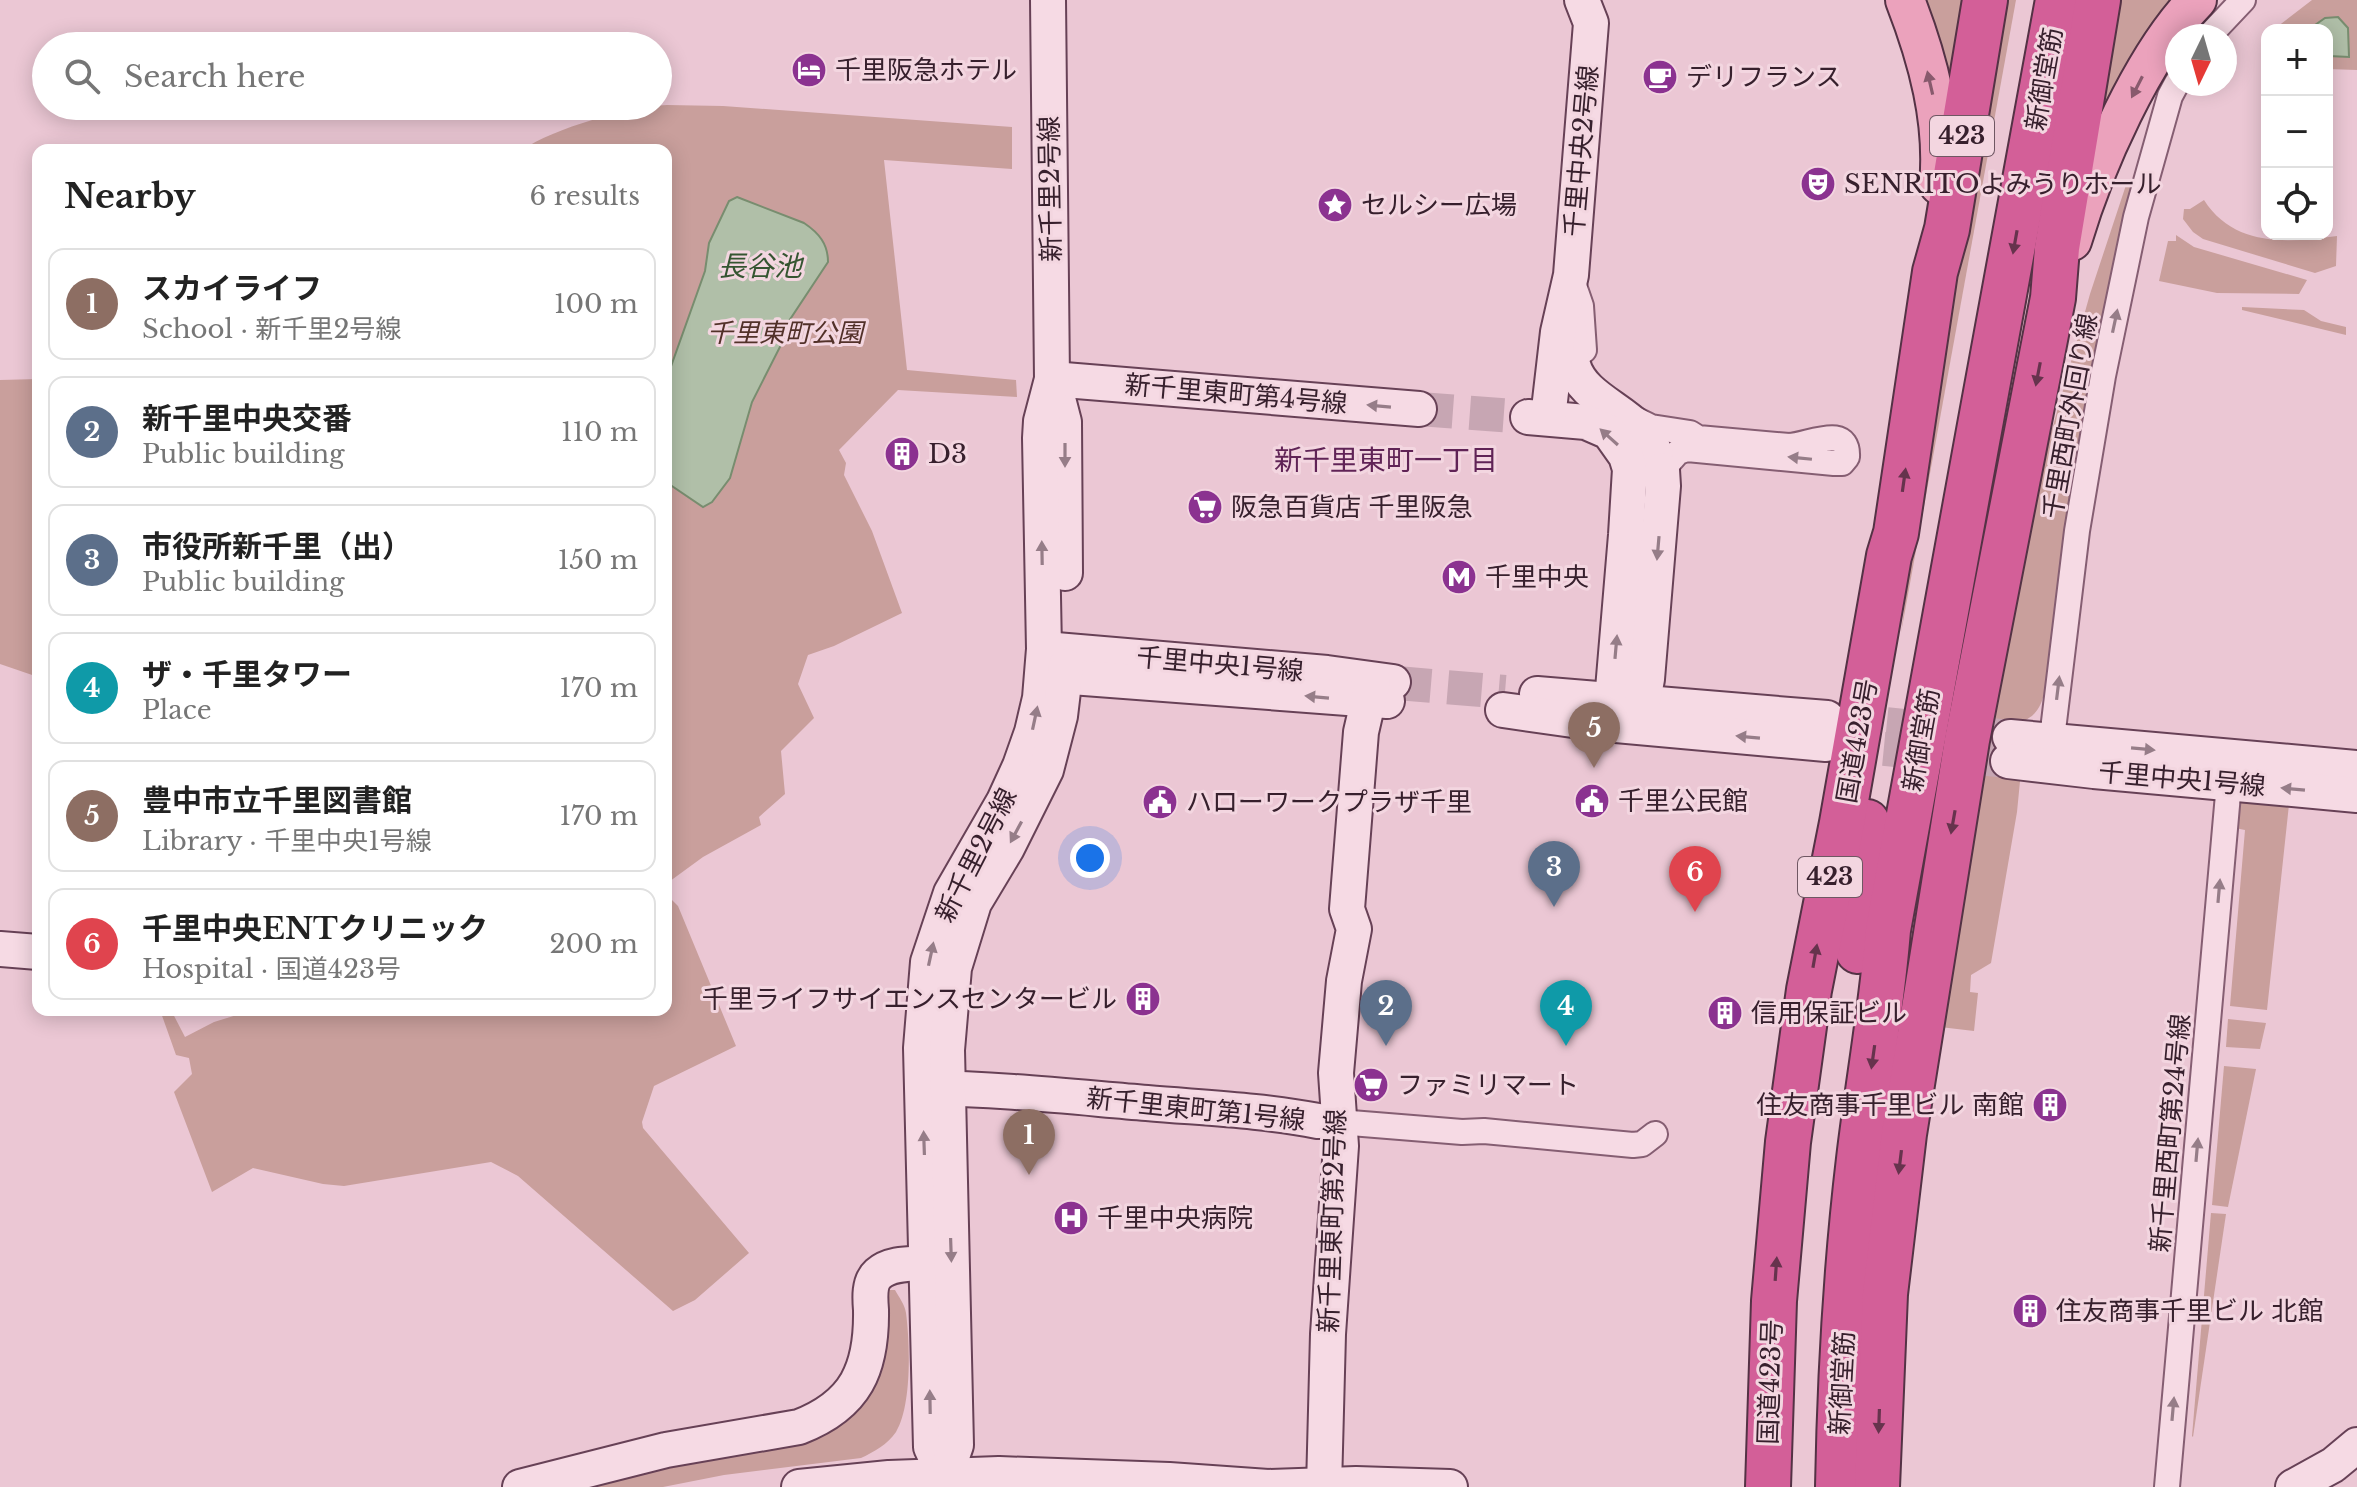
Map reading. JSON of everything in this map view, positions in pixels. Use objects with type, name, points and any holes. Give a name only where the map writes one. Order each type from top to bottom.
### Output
[{"type":"highway","name":"国道423号","points":[[1768,1487],[1767,1443],[1778,1254],[1788,1142],[1809,990],[1889,556],[1896,533],[1935,272],[1947,229],[1985,0]]},
{"type":"highway","name":"新御堂筋","points":[[1808,1487],[1819,1258],[1844,1161],[1871,966],[2028,0]]},
{"type":"highway","name":"新御堂筋","points":[[1871,966],[1888,930],[2058,0]]},
{"type":"highway","points":[[1877,1487],[1885,1294],[1904,1134],[1965,756],[2053,298],[2061,223],[2098,0]]},
{"type":"highway","points":[[1871,966],[2013,499]]},
{"type":"highway","points":[[1871,966],[1862,863],[1899,558],[1896,533]]},
{"type":"highway","name":"新御堂筋","points":[[1838,1487],[1845,1319],[1844,1161]]},
{"type":"main road","points":[[1905,0],[1922,50],[1940,128],[1942,155],[1935,272]]},
{"type":"main road","points":[[2053,298],[2083,205],[2131,98],[2170,33],[2197,0]]},
{"type":"street","name":"新千里2号線","points":[[945,1482],[956,1445],[935,1088],[923,1021],[928,962],[934,937],[951,893],[1004,801],[1020,766],[1055,663],[1064,422],[1052,379],[1048,0]]},
{"type":"street","name":"千里中央2号線","points":[[1538,418],[1568,289],[1591,23],[1582,0]]},
{"type":"street","points":[[2220,24],[2243,0]]},
{"type":"street","name":"千里西町外回り線","points":[[2050,753],[2077,531],[2103,376],[2136,217],[2170,96]]},
{"type":"street","name":"千里中央2号線","points":[[1568,289],[1573,365],[1580,378],[1643,431],[1659,463]]},
{"type":"street","points":[[1568,289],[1581,306],[1587,360],[1598,378],[1645,411],[1678,423],[1782,433],[1817,441]]},
{"type":"street","name":"新千里東町第4号線","points":[[1052,379],[1419,409]]},
{"type":"street","points":[[1538,418],[1586,401],[1610,405],[1651,427],[1690,433],[1698,438]]},
{"type":"street","points":[[1538,418],[1586,422],[1609,432],[1626,456],[1630,469],[1624,713]]},
{"type":"street","points":[[1624,713],[1663,486],[1659,463],[1669,446],[1698,438],[1789,446],[1835,437],[1844,440],[1848,446],[1847,457],[1842,463],[1687,449],[1659,463],[1645,473],[1639,507],[1626,535]]},
{"type":"street","name":"千里中央1号線","points":[[1055,663],[1327,673],[1383,691]]},
{"type":"street","name":"新千里東町第2号線","points":[[1329,1122],[1319,1078],[1327,982],[1337,928],[1347,909],[1361,732],[1383,691]]},
{"type":"street","points":[[1504,701],[1827,731]]},
{"type":"street","name":"千里中央1号線","points":[[2009,749],[2239,771],[2357,795]]},
{"type":"street","name":"千里中央1号線","points":[[2239,771],[2357,768]]},
{"type":"street","name":"新千里西町第24号線","points":[[2167,1487],[2239,771]]},
{"type":"street","points":[[0,949],[32,952]]},
{"type":"street","name":"新千里2号線","points":[[935,1088],[926,1263],[931,1447],[945,1482]]},
{"type":"street","name":"新千里東町第1号線","points":[[935,1088],[1285,1115],[1329,1122],[1308,1294],[1314,1486]]},
{"type":"street","points":[[1329,1122],[1484,1131],[1633,1145],[1642,1144],[1655,1134]]},
{"type":"street","points":[[520,1487],[607,1463],[799,1427],[819,1419],[841,1404],[855,1387],[863,1370],[869,1351],[870,1294],[874,1277],[886,1267],[926,1263]]},
{"type":"street","points":[[2293,1487],[2333,1465],[2357,1445]]},
{"type":"street","points":[[799,1487],[889,1478],[945,1482],[999,1474],[1268,1487],[1450,1487]]},
{"type":"green space","points":[[1919,0],[1972,0],[1954,105]]},
{"type":"green space","points":[[1995,0],[2016,0],[1901,633],[1952,237]]},
{"type":"green space","points":[[2112,0],[2181,0],[2165,24],[2096,141]]},
{"type":"green space","points":[[2312,0],[2357,0],[2357,70],[2333,69],[2333,24],[2281,24]]},
{"type":"green space","name":"千里東町公園","points":[[672,105],[1012,127],[1012,169],[884,160],[907,370],[1016,380],[1017,397],[898,390],[839,450],[846,463],[844,475],[872,531],[902,613],[808,655],[798,684],[814,718],[781,751],[785,794],[759,817],[761,825],[703,857],[672,880],[672,144],[532,144],[592,120],[672,120]]},
{"type":"green space","points":[[2127,182],[2134,182],[2082,437],[2044,694],[2033,715],[2011,725],[2021,771],[1991,963],[1971,975],[1970,992],[1978,993],[1974,1031],[1940,1027],[2033,497],[2090,294]]},
{"type":"green space","points":[[2204,200],[2216,215],[2231,226],[2261,240],[2333,240],[2333,236],[2337,236],[2336,266],[2315,273],[2203,239],[2183,219],[2184,209],[2190,209]]},
{"type":"green space","points":[[2176,235],[2194,247],[2307,280],[2299,294],[2217,293],[2159,281],[2168,241],[2176,241]]},
{"type":"green space","points":[[2242,307],[2304,310],[2321,321],[2346,327],[2346,335],[2242,310]]},
{"type":"green space","points":[[32,379],[32,675],[0,664],[0,380]]},
{"type":"green space","points":[[2290,795],[2267,1010],[2230,1006],[2245,830],[2235,828],[2241,801]]},
{"type":"green space","points":[[672,900],[678,906],[736,1046],[654,1086],[642,1122],[643,1128],[749,1253],[695,1300],[673,1311],[518,1176],[491,1162],[344,1186],[253,1168],[212,1192],[174,1092],[192,1074],[189,1058],[176,1055],[162,1016],[174,1016],[185,1037],[234,1016],[672,1016]]},
{"type":"green space","points":[[2228,1019],[2266,1023],[2260,1049],[2226,1047]]},
{"type":"green space","points":[[2224,1066],[2256,1069],[2228,1207],[2212,1205]]},
{"type":"green space","points":[[2211,1213],[2226,1214],[2193,1437],[2192,1436]]},
{"type":"green space","points":[[884,1290],[895,1290],[905,1310],[908,1374],[901,1421],[893,1436],[876,1450],[861,1458],[724,1475],[663,1487],[572,1487],[814,1438]]},
{"type":"water","points":[[2338,17],[2348,28],[2349,57],[2333,56],[2333,24],[2316,24],[2325,18]]},
{"type":"water","name":"長谷池","points":[[737,197],[804,223],[824,244],[828,262],[787,324],[783,341],[752,402],[730,478],[712,502],[703,507],[672,486],[672,364],[705,271],[709,243],[729,201]]},
{"type":"tunnel","points":[[1419,409],[1528,417]]},
{"type":"tunnel","points":[[1397,683],[1505,692]]},
{"type":"tunnel","points":[[1836,719],[2010,737]]},
{"type":"tunnel","points":[[1833,744],[2008,761]]},
{"type":"place","name":"千里阪急ホテル","points":[[809,70]]},
{"type":"place","name":"デリフランス","points":[[1660,77]]},
{"type":"place","name":"SENRITOよみうりホール","points":[[1818,184]]},
{"type":"place","name":"セルシー広場","points":[[1335,205]]},
{"type":"place","name":"D3","points":[[902,454]]},
{"type":"place","name":"阪急百貨店 千里阪急","points":[[1205,507]]},
{"type":"place","name":"千里中央","points":[[1459,577]]},
{"type":"place","name":"豊中市立千里図書館","points":[[1594,768]]},
{"type":"place","name":"千里公民館","points":[[1592,801]]},
{"type":"place","name":"ハローワークプラザ千里","points":[[1160,802]]},
{"type":"place","name":"市役所新千里（出）","points":[[1554,907]]},
{"type":"place","name":"千里中央ENTクリニック","points":[[1695,912]]},
{"type":"place","name":"千里ライフサイエンスセンタービル","points":[[1143,999]]},
{"type":"place","name":"信用保証ビル","points":[[1725,1013]]},
{"type":"place","name":"新千里中央交番","points":[[1386,1046]]},
{"type":"place","name":"ザ・千里タワー","points":[[1566,1046]]},
{"type":"place","name":"ファミリマート","points":[[1371,1085]]},
{"type":"place","name":"住友商事千里ビル 南館","points":[[2050,1105]]},
{"type":"place","name":"スカイライフ","points":[[1029,1175]]},
{"type":"place","name":"千里中央病院","points":[[1071,1218]]},
{"type":"place","name":"住友商事千里ビル 北館","points":[[2030,1311]]},
{"type":"district","name":"新千里東町一丁目","points":[[1386,460]]}]
